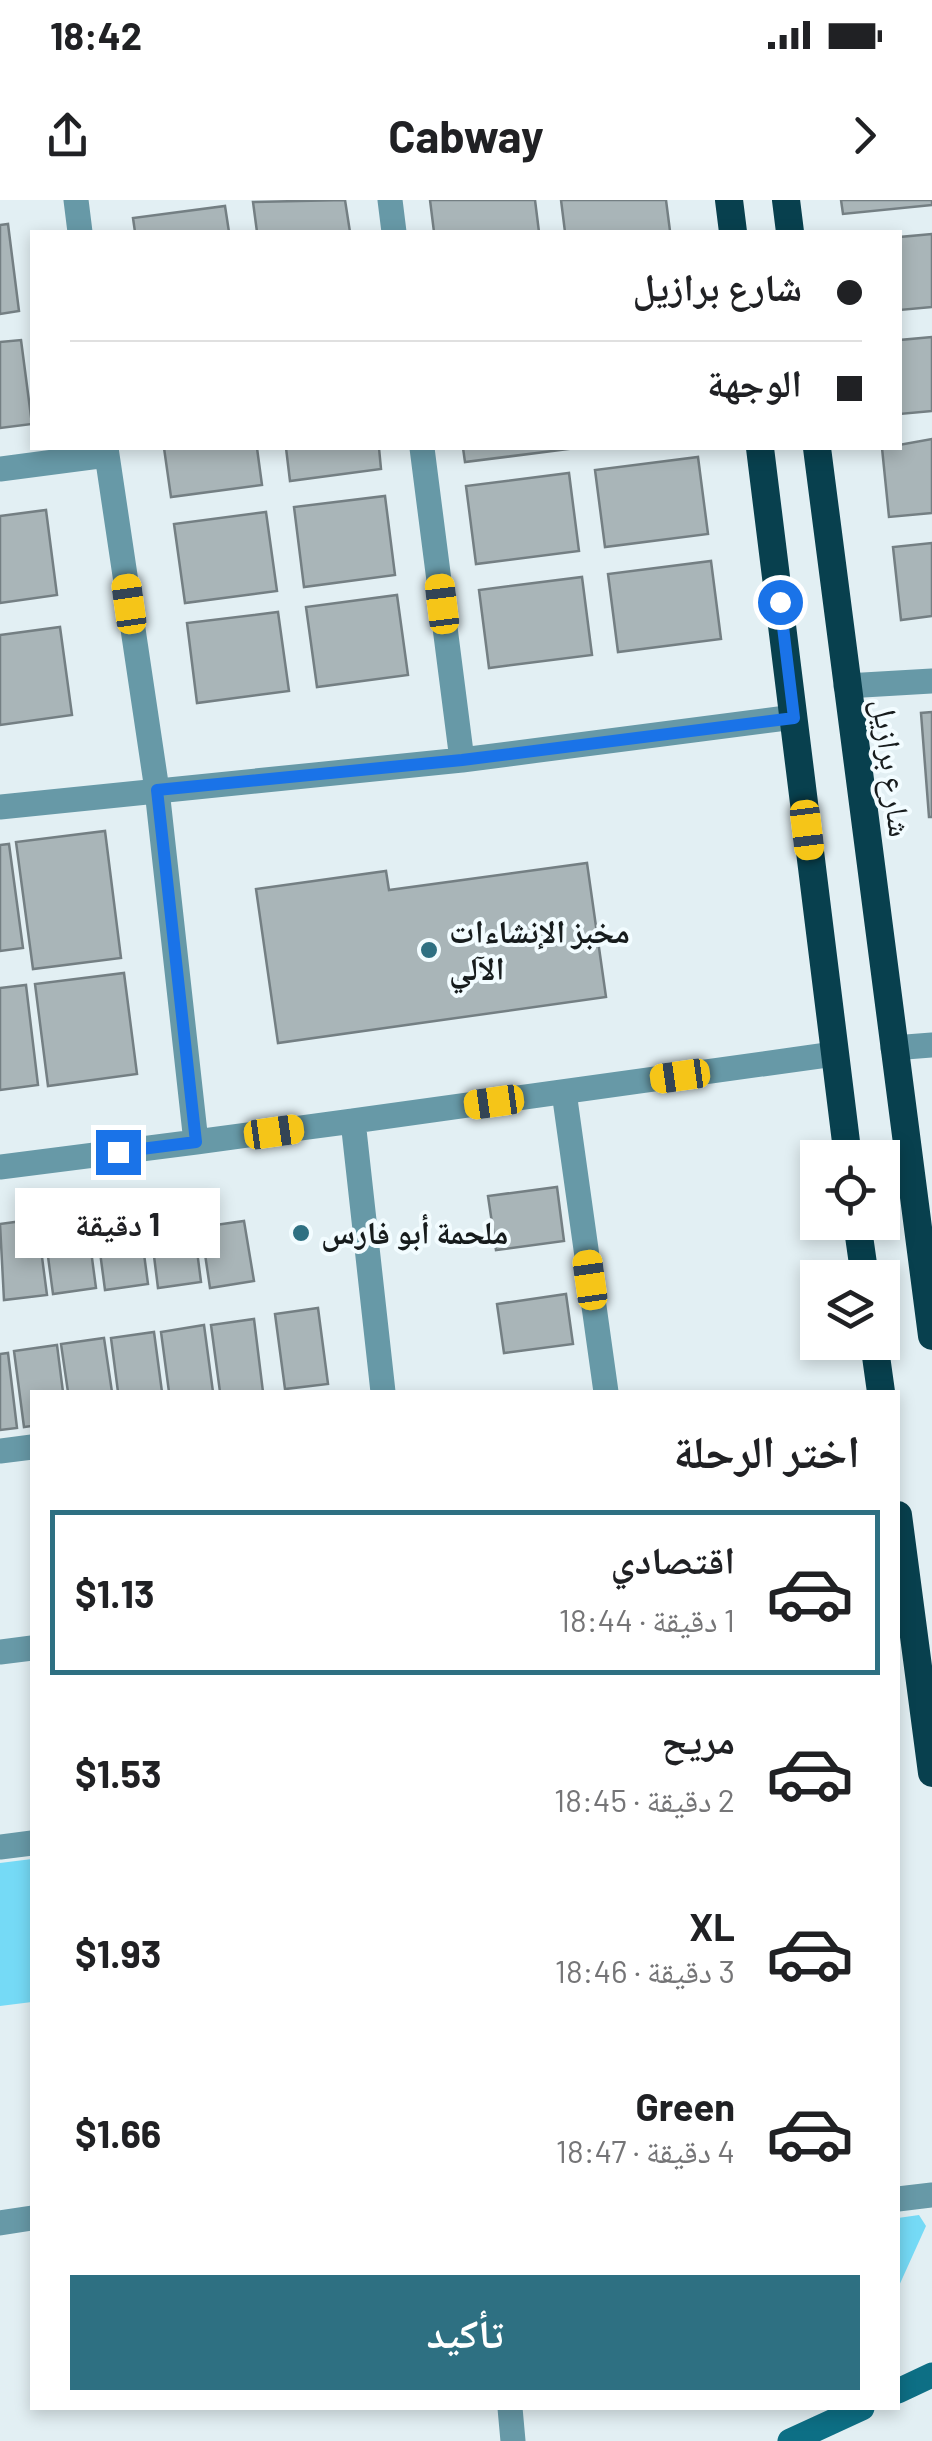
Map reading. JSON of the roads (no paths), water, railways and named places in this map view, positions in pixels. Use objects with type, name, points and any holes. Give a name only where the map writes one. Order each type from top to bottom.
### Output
[{"type":"highway","points":[[730,200],[734,230]]},
{"type":"highway","points":[[786,200],[790,230]]},
{"type":"highway","points":[[760,450],[846,1140]]},
{"type":"highway","name":"شارع برازيل","points":[[816,450],[932,1336]]},
{"type":"highway","points":[[876,1360],[880,1390]]},
{"type":"highway","points":[[900,1546],[909,1684],[932,1773]]},
{"type":"main road","points":[[900,2390],[932,2375]]},
{"type":"main road","points":[[790,2441],[858,2410]]},
{"type":"street","points":[[76,200],[80,230]]},
{"type":"street","points":[[390,200],[394,230]]},
{"type":"street","points":[[422,450],[462,760]]},
{"type":"street","points":[[0,468],[106,451],[157,790],[196,1142]]},
{"type":"street","points":[[846,686],[932,681]]},
{"type":"street","points":[[0,807],[462,760],[794,718]]},
{"type":"street","points":[[894,1048],[932,1045]]},
{"type":"street","points":[[0,1167],[834,1054]]},
{"type":"street","points":[[564,1092],[606,1390]]},
{"type":"street","points":[[353,1121],[383,1390]]},
{"type":"street","points":[[0,1452],[30,1448]]},
{"type":"street","points":[[0,1652],[30,1648]]},
{"type":"street","points":[[0,1847],[30,1843]]},
{"type":"street","points":[[900,2199],[932,2195]]},
{"type":"street","points":[[0,2223],[30,2218]]},
{"type":"street","points":[[510,2410],[513,2441]]},
{"type":"place","name":"مخبز الإنشاءات الآلي","points":[[429,950]]},
{"type":"place","name":"ملحمة أبو فارس","points":[[301,1233]]}]
